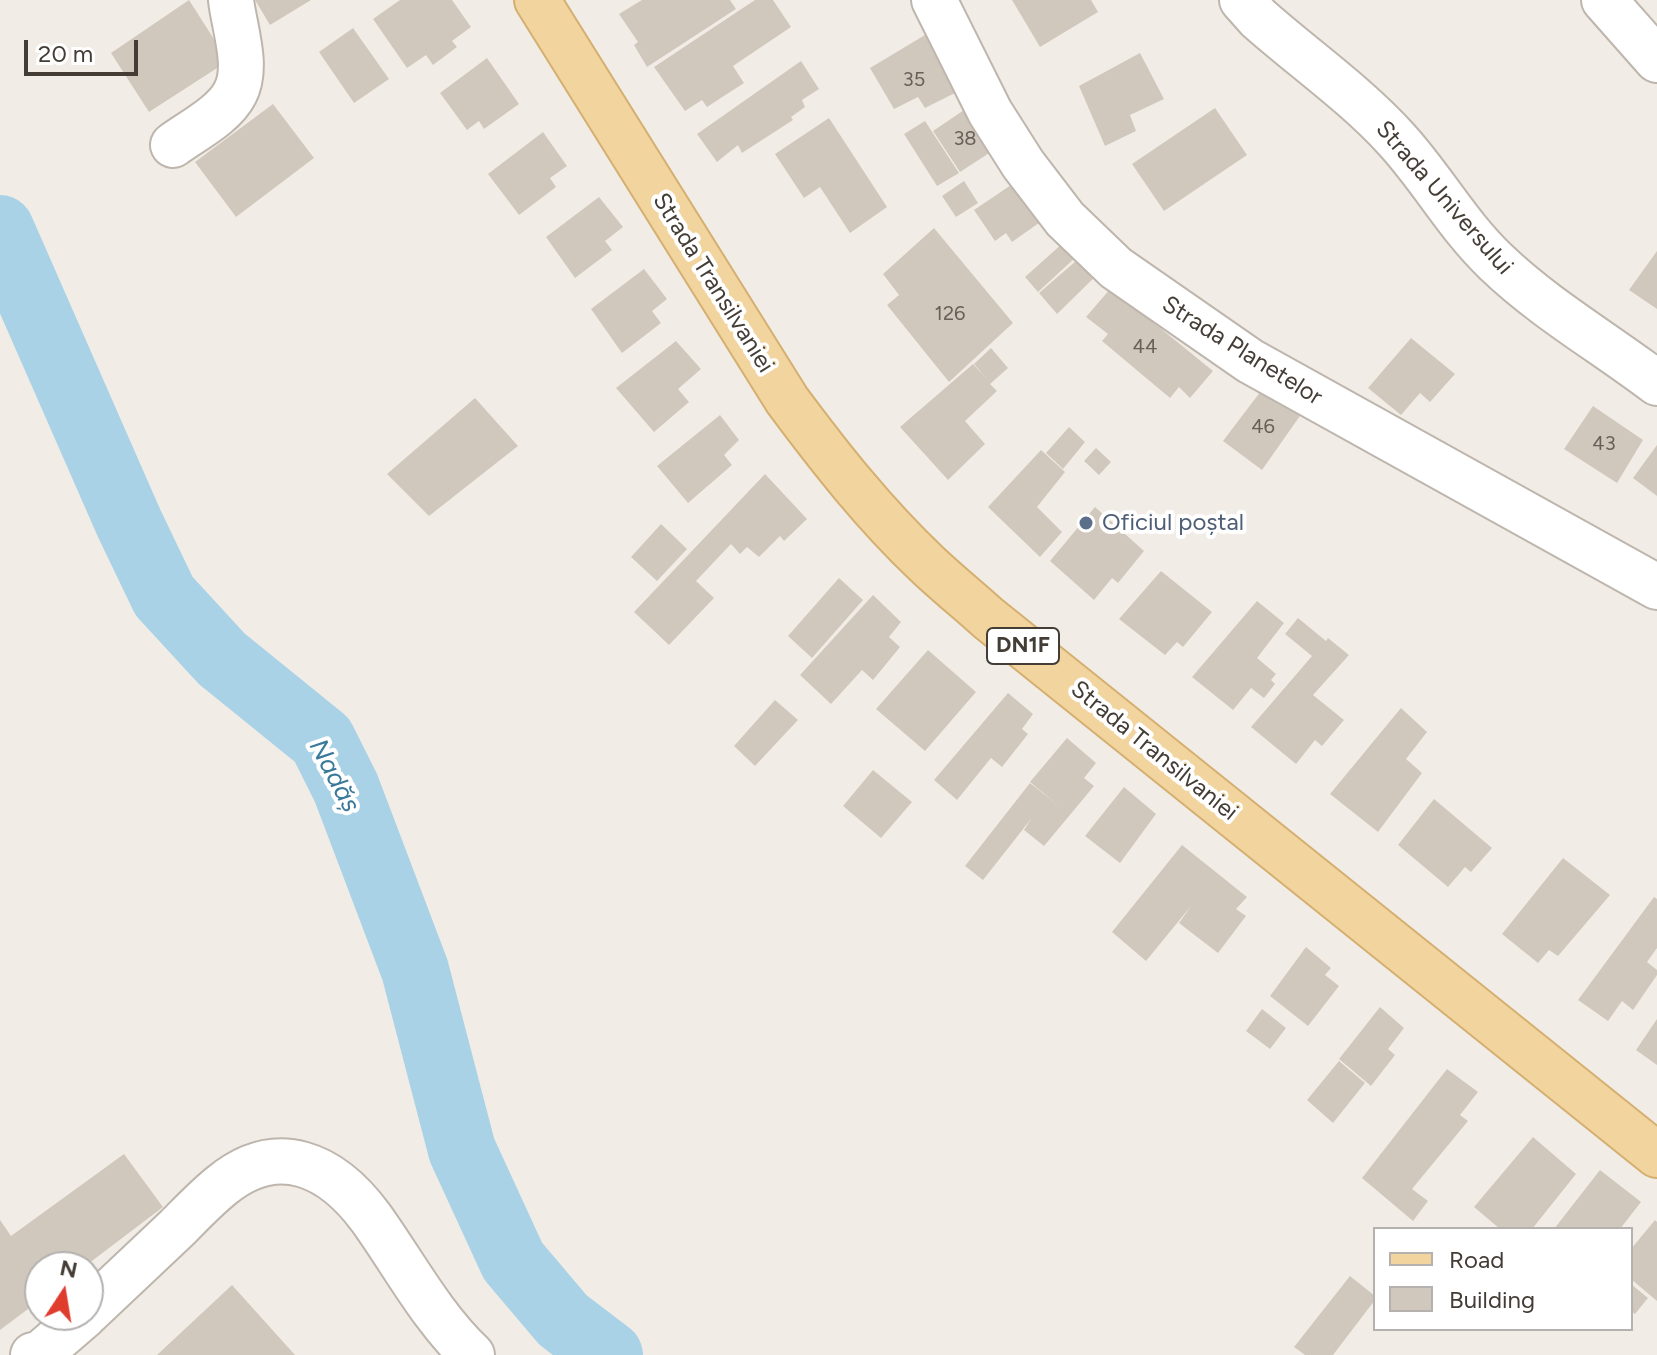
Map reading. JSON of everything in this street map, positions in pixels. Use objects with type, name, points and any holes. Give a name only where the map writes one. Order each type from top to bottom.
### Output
[{"type":"main road","name":"Strada Transilvaniei","points":[[537,0],[787,400],[838,467],[927,565],[1086,697],[1657,1155]]},
{"type":"street","points":[[173,145],[226,105],[236,92],[240,59],[231,0]]},
{"type":"street","name":"Strada Planetelor","points":[[934,0],[990,112],[1023,164],[1065,219],[1116,268],[1250,361],[1657,587]]},
{"type":"street","name":"Strada Universului","points":[[1242,0],[1258,18],[1394,136],[1469,234],[1495,262],[1544,304],[1657,383]]},
{"type":"street","points":[[1604,0],[1657,60]]},
{"type":"street","points":[[104,1296],[223,1184],[266,1162],[295,1161],[325,1172],[347,1189],[370,1217],[409,1276],[472,1355]]},
{"type":"street","points":[[33,1355],[40,1354],[66,1331]]},
{"type":"building","points":[[189,0],[228,61],[149,112],[111,53]]},
{"type":"building","points":[[255,0],[311,0],[270,25]]},
{"type":"building","points":[[400,0],[452,0],[471,27],[452,41],[457,47],[433,65],[426,55],[407,68],[373,19]]},
{"type":"building","points":[[642,0],[730,0],[736,9],[647,67],[634,45],[638,42],[619,14]]},
{"type":"building","points":[[755,0],[773,0],[791,27],[733,66],[744,83],[707,107],[702,100],[685,111],[654,67]]},
{"type":"building","points":[[1012,0],[1091,0],[1098,12],[1040,47]]},
{"type":"building","points":[[353,28],[389,79],[354,103],[319,52]]},
{"type":"building","points":[[925,35],[957,92],[925,108],[918,97],[894,109],[870,68]]},
{"type":"building","points":[[1140,53],[1164,99],[1130,115],[1136,131],[1105,146],[1079,86]]},
{"type":"building","points":[[487,58],[519,104],[484,129],[479,121],[467,130],[440,93]]},
{"type":"building","points":[[801,61],[819,89],[802,100],[805,107],[791,117],[793,120],[742,153],[738,145],[717,162],[697,134]]},
{"type":"building","points":[[273,104],[314,158],[236,217],[195,162]]},
{"type":"building","points":[[970,106],[997,148],[960,172],[933,131]]},
{"type":"building","points":[[1215,108],[1247,155],[1164,211],[1132,164]]},
{"type":"building","points":[[829,118],[887,207],[850,233],[820,187],[804,198],[775,154]]},
{"type":"building","points":[[925,121],[959,173],[937,186],[904,134]]},
{"type":"building","points":[[543,132],[567,166],[550,178],[556,187],[519,215],[488,174]]},
{"type":"building","points":[[1020,179],[1046,218],[1012,242],[1006,233],[995,241],[974,210]]},
{"type":"building","points":[[964,181],[978,203],[956,217],[942,196]]},
{"type":"building","points":[[599,197],[623,227],[605,241],[612,250],[575,278],[546,237]]},
{"type":"building","points":[[934,228],[1013,323],[949,382],[887,305],[899,295],[883,274]]},
{"type":"building","points":[[1063,243],[1076,257],[1038,292],[1025,277]]},
{"type":"building","points":[[1657,251],[1657,309],[1629,290]]},
{"type":"building","points":[[1084,254],[1101,271],[1057,314],[1039,293]]},
{"type":"building","points":[[644,269],[667,299],[652,311],[661,323],[622,353],[591,309]]},
{"type":"building","points":[[1111,288],[1213,371],[1190,398],[1179,387],[1170,398],[1102,341],[1108,334],[1086,317]]},
{"type":"building","points":[[1411,338],[1455,374],[1430,402],[1420,393],[1401,415],[1368,388]]},
{"type":"building","points":[[676,341],[701,369],[678,389],[689,402],[654,432],[616,388]]},
{"type":"building","points":[[991,348],[1008,368],[990,384],[997,391],[965,421],[985,444],[948,480],[900,427],[973,364],[986,378],[974,364]]},
{"type":"building","points":[[1264,387],[1302,413],[1262,470],[1223,441]]},
{"type":"building","points":[[475,398],[518,446],[429,516],[387,474]]},
{"type":"building","points":[[1593,406],[1643,440],[1617,483],[1564,449]]},
{"type":"building","points":[[720,415],[739,440],[724,455],[732,465],[688,503],[657,466]]},
{"type":"building","points":[[1069,427],[1085,442],[1063,469],[1046,453]]},
{"type":"building","points":[[1657,445],[1657,496],[1633,478]]},
{"type":"building","points":[[1096,448],[1111,462],[1099,475],[1084,461]]},
{"type":"building","points":[[1041,450],[1065,472],[1037,507],[1062,532],[1040,557],[988,507]]},
{"type":"building","points":[[765,474],[807,519],[784,541],[780,536],[759,557],[747,547],[740,554],[731,544],[696,581],[714,598],[669,645],[634,612]]},
{"type":"building","points":[[1095,507],[1144,551],[1118,583],[1112,578],[1094,600],[1050,561]]},
{"type":"building","points":[[661,524],[687,549],[657,581],[631,557]]},
{"type":"building","points":[[1161,571],[1212,612],[1183,647],[1177,642],[1165,655],[1119,619]]},
{"type":"building","points":[[839,578],[863,600],[812,658],[788,636]]},
{"type":"building","points":[[873,595],[901,622],[889,637],[900,647],[873,680],[862,670],[831,704],[800,675]]},
{"type":"building","points":[[1257,601],[1284,623],[1257,658],[1276,674],[1271,680],[1275,684],[1264,698],[1251,688],[1233,710],[1192,677]]},
{"type":"building","points":[[1298,618],[1349,655],[1313,695],[1344,720],[1322,746],[1315,740],[1296,764],[1251,727],[1312,656],[1285,634]]},
{"type":"building","points":[[928,650],[976,692],[925,751],[876,709]]},
{"type":"building","points":[[1008,693],[1033,714],[1022,729],[1028,734],[1002,767],[991,758],[957,800],[934,780]]},
{"type":"building","points":[[775,700],[798,720],[755,766],[734,746]]},
{"type":"building","points":[[1401,708],[1427,732],[1406,759],[1422,773],[1378,832],[1330,794]]},
{"type":"building","points":[[1067,738],[1096,763],[1084,778],[1094,786],[1044,846],[1024,830],[1031,819],[983,880],[965,866],[1030,783],[1059,806],[1030,782]]},
{"type":"building","points":[[873,770],[912,802],[881,838],[843,806]]},
{"type":"building","points":[[1124,787],[1156,814],[1120,863],[1085,836]]},
{"type":"building","points":[[1434,799],[1492,848],[1471,872],[1465,867],[1448,887],[1398,845]]},
{"type":"building","points":[[1182,845],[1247,897],[1236,909],[1246,916],[1218,953],[1179,923],[1191,906],[1146,961],[1112,932]]},
{"type":"building","points":[[1563,858],[1610,895],[1558,956],[1549,950],[1538,963],[1502,934]]},
{"type":"building","points":[[1654,897],[1657,899],[1657,948],[1647,962],[1657,970],[1657,975],[1633,1010],[1622,1001],[1608,1021],[1578,1000]]},
{"type":"building","points":[[1306,947],[1331,968],[1325,975],[1339,986],[1308,1026],[1270,996]]},
{"type":"building","points":[[1380,1007],[1404,1028],[1388,1049],[1395,1055],[1371,1086],[1339,1059]]},
{"type":"building","points":[[1262,1009],[1286,1028],[1270,1049],[1246,1031]]},
{"type":"building","points":[[1657,1019],[1657,1065],[1636,1050]]},
{"type":"building","points":[[1339,1061],[1365,1083],[1333,1123],[1307,1100]]},
{"type":"building","points":[[1447,1069],[1478,1092],[1460,1115],[1468,1121],[1412,1189],[1428,1201],[1413,1221],[1362,1178]]},
{"type":"building","points":[[1533,1137],[1576,1174],[1534,1227],[1498,1227],[1474,1207]]},
{"type":"building","points":[[124,1154],[163,1207],[104,1252],[24,1251],[24,1312],[0,1330],[0,1220],[11,1236]]},
{"type":"building","points":[[1600,1170],[1641,1202],[1622,1227],[1556,1227]]},
{"type":"building","points":[[1655,1220],[1657,1301],[1633,1281],[1633,1247]]},
{"type":"building","points":[[1350,1276],[1373,1294],[1373,1303],[1333,1355],[1305,1355],[1294,1347]]},
{"type":"building","points":[[232,1285],[295,1355],[157,1355]]},
{"type":"building","points":[[1633,1286],[1648,1298],[1635,1314],[1633,1312]]},
{"type":"waterway","name":"Nadăș","points":[[0,229],[164,596],[222,659],[322,740],[346,788],[415,970],[462,1150],[513,1261],[563,1320],[609,1355]]},
{"type":"place","name":"Oficiul poștal","points":[[1086,523]]}]
